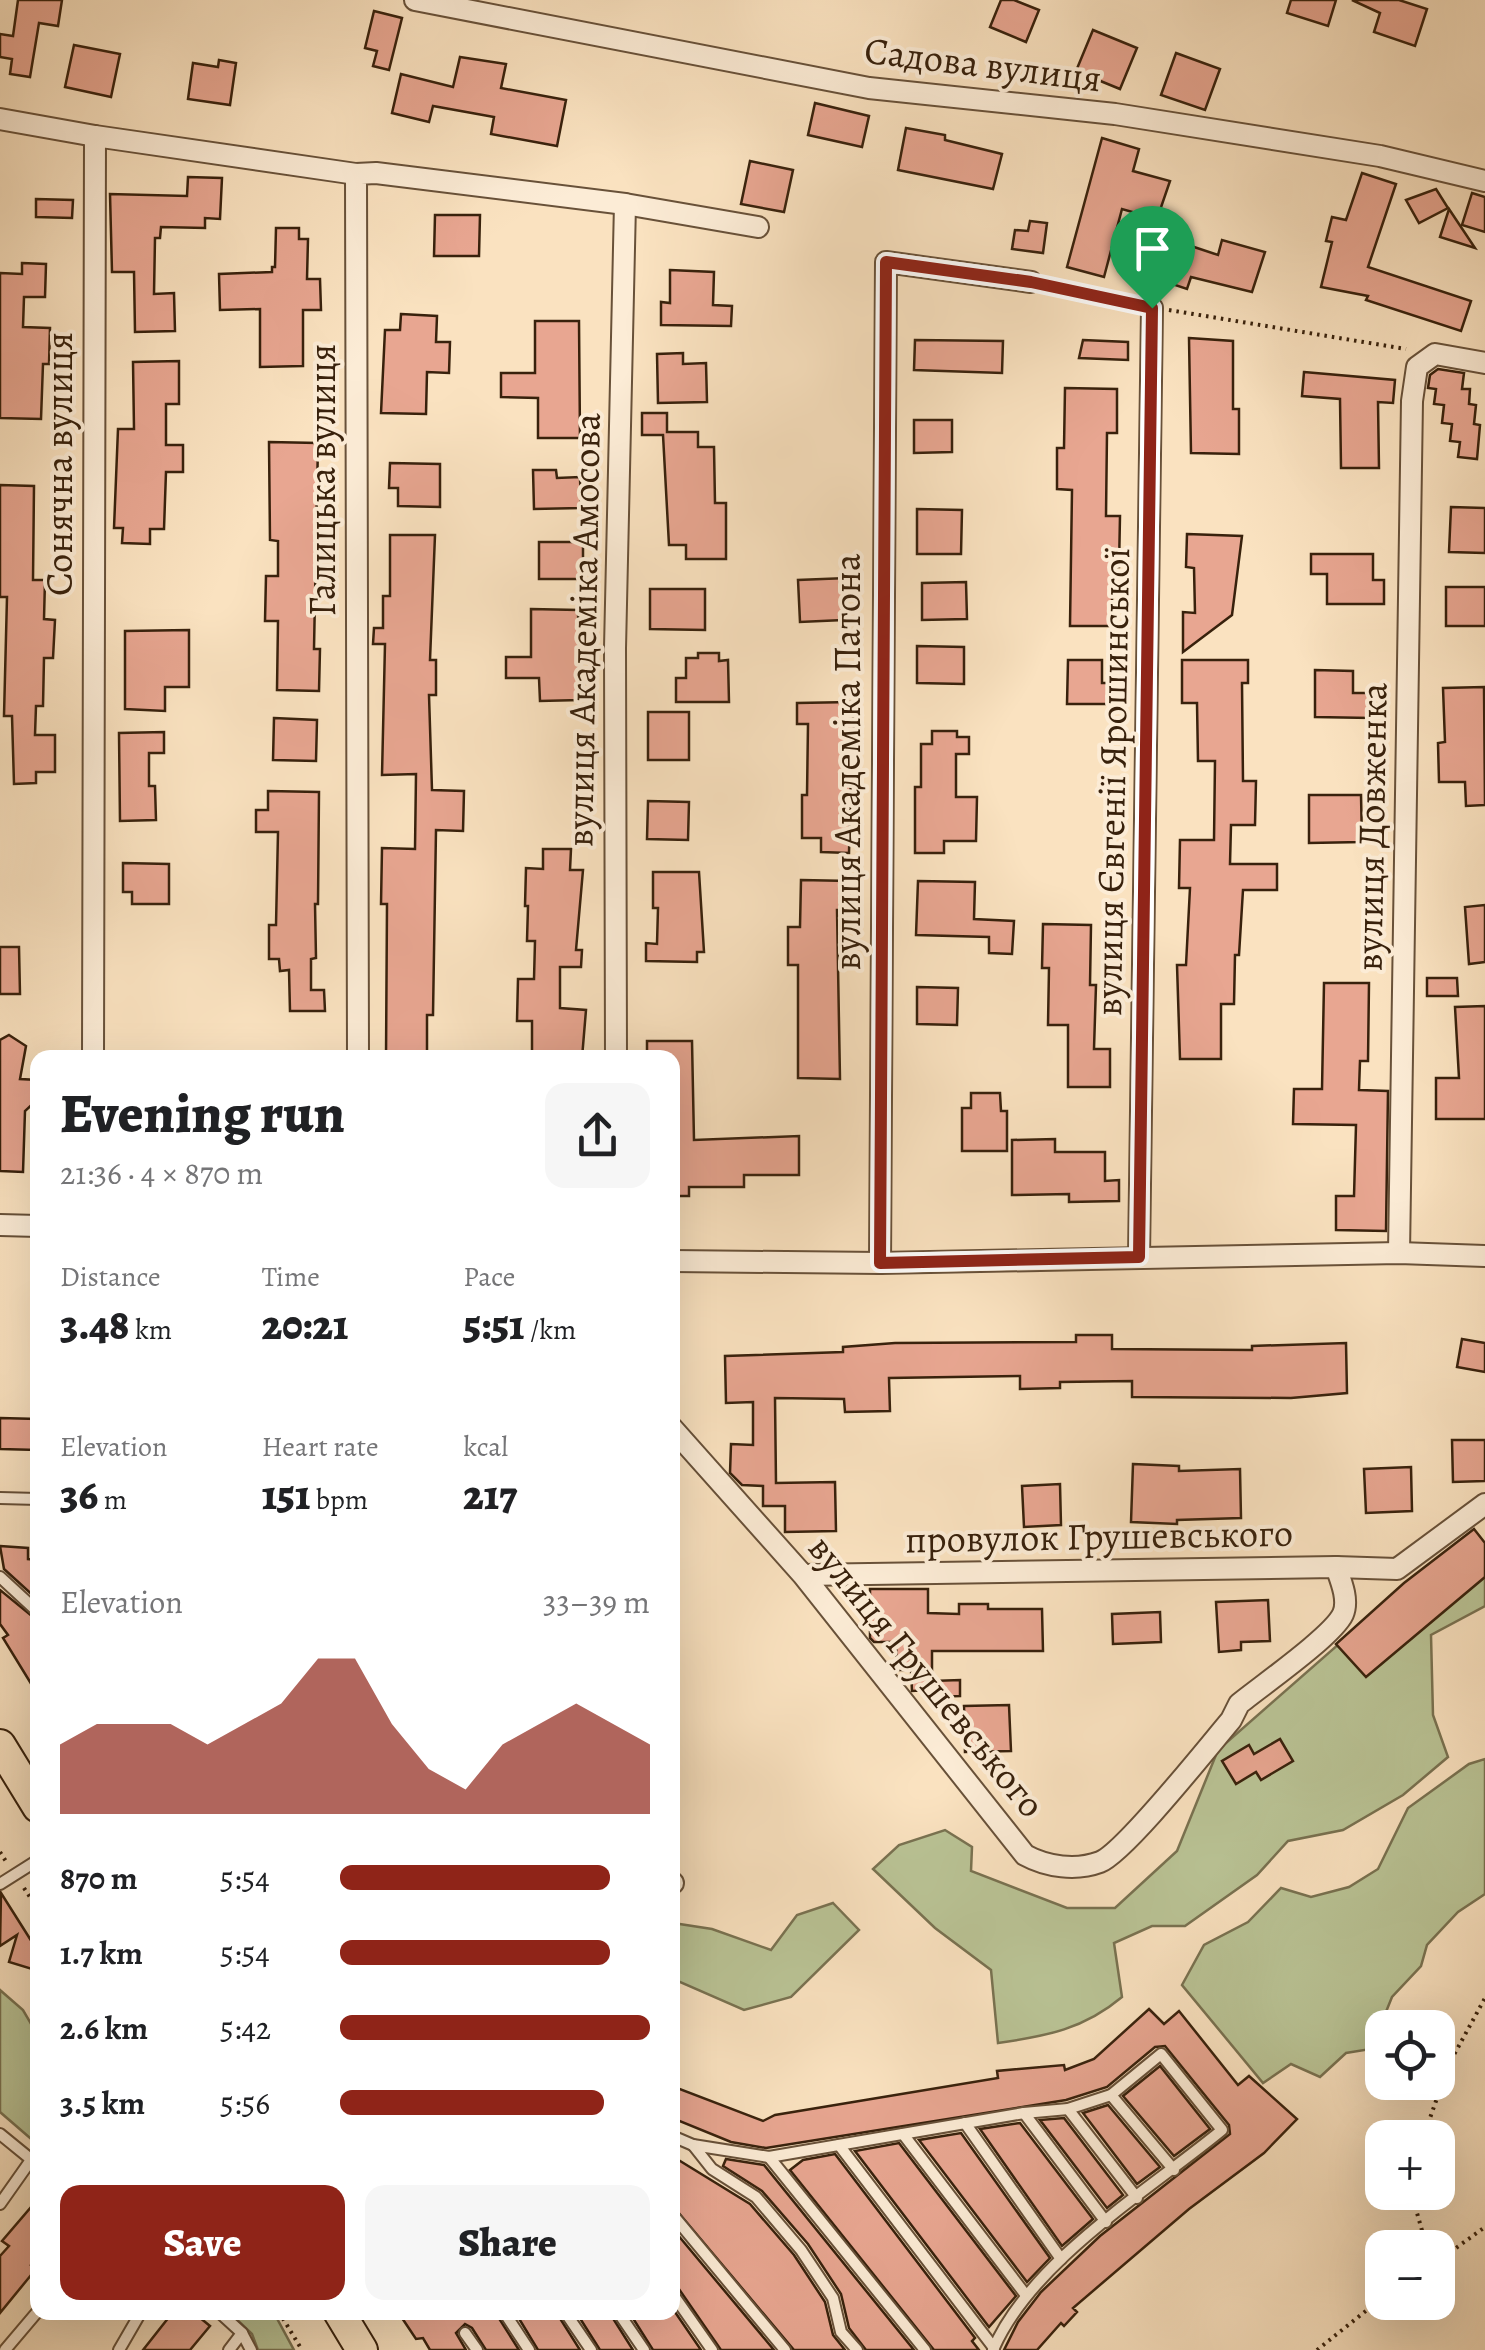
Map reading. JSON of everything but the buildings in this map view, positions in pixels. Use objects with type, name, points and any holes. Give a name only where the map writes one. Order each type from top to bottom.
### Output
[{"type":"main road","points":[[0,1745],[30,1785]]},
{"type":"main road","points":[[344,2320],[362,2350]]},
{"type":"street","name":"Садова вулиця","points":[[416,0],[869,88],[1115,114],[1380,156],[1485,181]]},
{"type":"street","points":[[0,119],[356,174],[625,204],[758,227]]},
{"type":"street","name":"Сонячна вулиця","points":[[93,1050],[95,136]]},
{"type":"street","name":"Галицька вулиця","points":[[356,174],[358,1050]]},
{"type":"street","name":"вулиця Академіка Амосова","points":[[616,1050],[616,648],[625,204]]},
{"type":"street","name":"вулиця Академіка Патона","points":[[880,1263],[886,262],[1031,282]]},
{"type":"street","name":"вулиця Євгенії Ярошинської","points":[[1139,1257],[1152,308]]},
{"type":"street","points":[[1435,354],[1485,363]]},
{"type":"street","name":"вулиця Довженка","points":[[1399,1254],[1412,401],[1417,367],[1435,354]]},
{"type":"street","points":[[0,1225],[30,1226]]},
{"type":"street","points":[[680,1260],[880,1263],[1139,1257],[1485,1256]]},
{"type":"street","name":"вулиця Грушевського","points":[[680,1437],[803,1575],[1025,1854],[1041,1864],[1077,1867],[1103,1861],[1127,1840],[1231,1720]]},
{"type":"street","name":"провулок Грушевського","points":[[803,1575],[1396,1569],[1485,1504]]},
{"type":"street","name":"провулок Грушевського","points":[[1231,1720],[1239,1704],[1332,1629],[1344,1612],[1343,1587],[1336,1568]]},
{"type":"lane","points":[[0,1498],[30,1499]]},
{"type":"lane","points":[[0,1578],[30,1605]]},
{"type":"lane","points":[[0,1884],[30,1865]]},
{"type":"lane","points":[[680,2139],[769,2157],[838,2145],[903,2134],[1024,2113],[1068,2109],[1111,2095],[1162,2054],[1222,2130],[1061,2259],[1025,2294],[994,2349],[838,2145]]},
{"type":"lane","points":[[1111,2095],[1174,2170]]},
{"type":"lane","points":[[1068,2109],[1137,2198]]},
{"type":"lane","points":[[1024,2113],[1106,2222]]},
{"type":"lane","points":[[966,2123],[1061,2259]]},
{"type":"lane","points":[[0,2134],[30,2160]]},
{"type":"lane","points":[[903,2134],[1025,2294]]},
{"type":"lane","points":[[693,2145],[712,2168],[756,2197],[801,2250],[833,2298],[840,2332],[856,2350]]},
{"type":"lane","points":[[769,2157],[925,2350]]},
{"type":"lane","points":[[0,2204],[30,2168]]},
{"type":"lane","points":[[680,2224],[785,2350]]},
{"type":"lane","points":[[680,2304],[712,2350]]},
{"type":"lane","points":[[5,2350],[30,2320]]},
{"type":"lane","points":[[119,2350],[136,2320]]},
{"type":"lane","points":[[228,2320],[242,2333],[251,2350]]},
{"type":"lane","points":[[509,2320],[529,2350]]},
{"type":"lane","points":[[570,2320],[591,2350]]},
{"type":"lane","points":[[623,2320],[644,2350]]},
{"type":"lane","points":[[466,2332],[477,2350]]},
{"type":"lane","points":[[229,2350],[242,2333]]},
{"type":"path","points":[[1031,282],[1152,308],[1435,354]]},
{"type":"path","points":[[1429,2120],[1449,2064],[1485,1998]]},
{"type":"path","points":[[1455,2248],[1485,2227]]},
{"type":"path","points":[[1317,2350],[1365,2312]]},
{"type":"path","points":[[284,2320],[302,2350]]},
{"type":"green space","points":[[1485,1566],[1485,1606],[1431,1635],[1433,1715],[1448,1757],[1403,1795],[1343,1830],[1288,1841],[1257,1875],[1185,1926],[1152,1926],[1114,1943],[1122,1997],[1079,2024],[998,2043],[991,1970],[935,1928],[873,1869],[899,1845],[945,1830],[972,1847],[971,1871],[1067,1908],[1115,1908],[1177,1851],[1218,1750],[1389,1600]]},
{"type":"green space","points":[[1485,1759],[1485,1894],[1458,1912],[1427,1945],[1421,1966],[1392,1997],[1387,2010],[1365,2010],[1365,2050],[1346,2053],[1320,2077],[1291,2064],[1263,2083],[1182,1985],[1204,1945],[1248,1922],[1281,1888],[1311,1897],[1349,1887],[1378,1869],[1408,1808],[1469,1764]]},
{"type":"green space","points":[[833,1903],[859,1930],[791,1997],[744,2010],[680,1982],[680,1924],[712,1929],[771,1950],[797,1915]]},
{"type":"green space","points":[[0,1990],[23,2010],[30,2022],[30,2138],[0,2112]]},
{"type":"green space","points":[[237,2320],[278,2320],[294,2350],[258,2350],[252,2334]]},
{"type":"route","points":[[886,262],[1031,282],[1152,308],[1139,1257],[880,1263],[886,262]]}]
